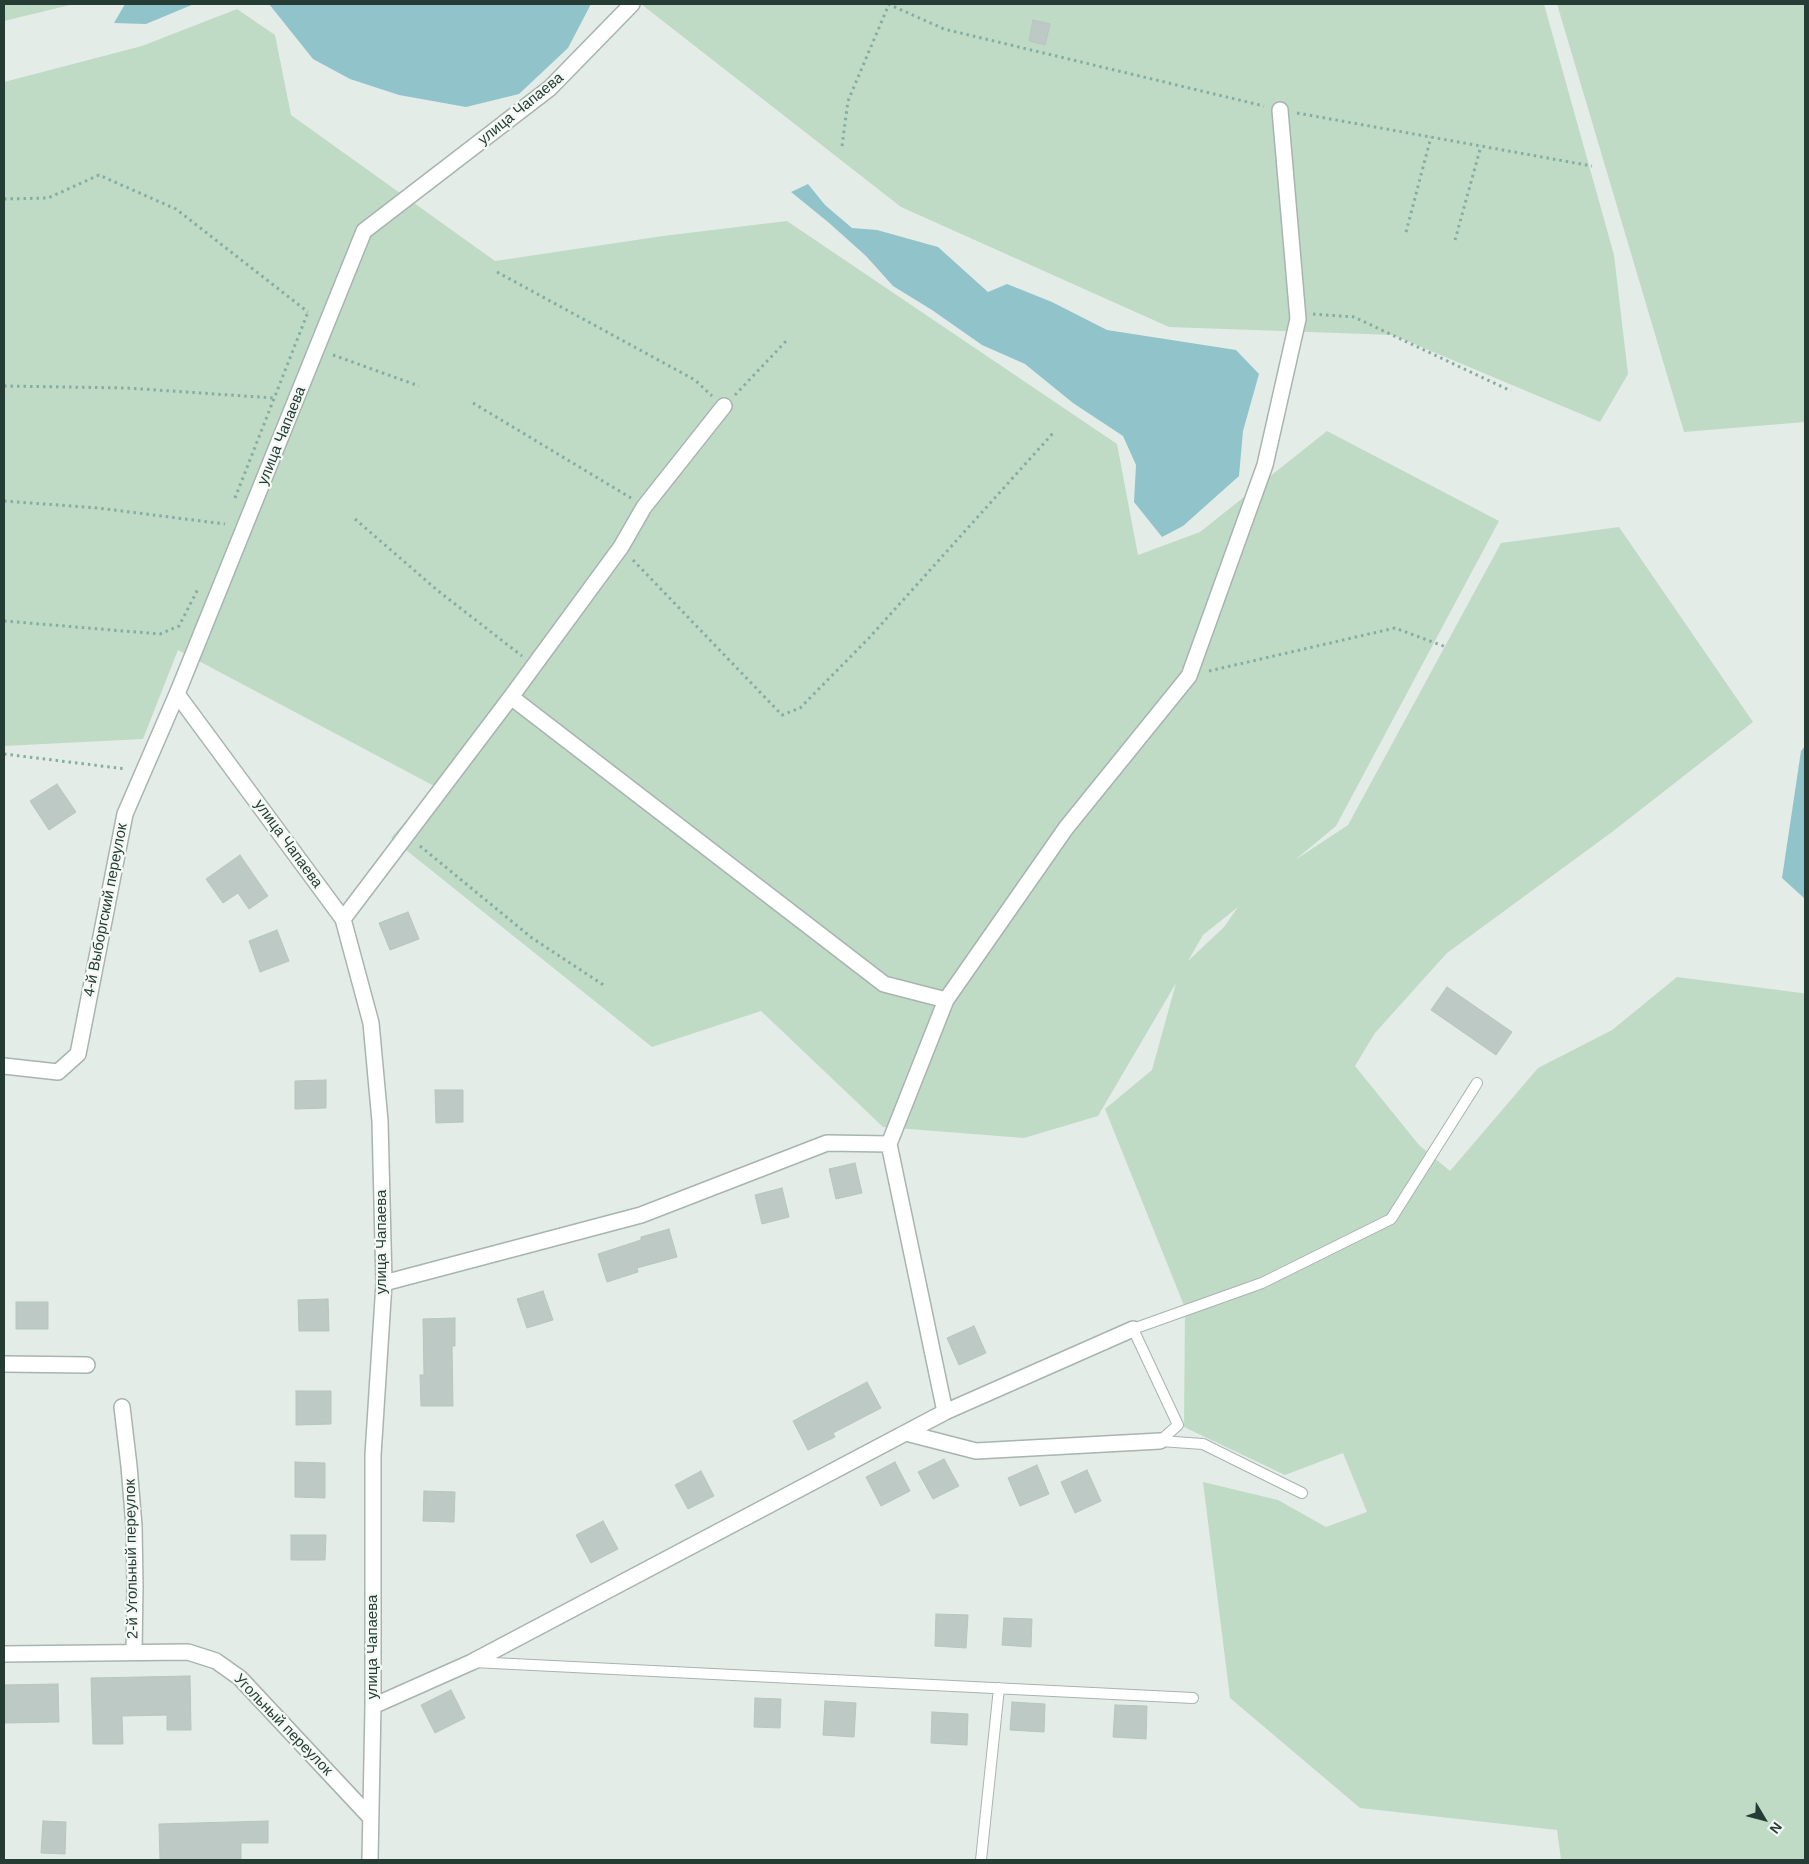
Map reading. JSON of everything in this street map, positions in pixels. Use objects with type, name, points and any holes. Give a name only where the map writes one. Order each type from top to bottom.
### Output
[{"type":"street","name":"улица Чапаева","points":[[370,1860],[373,1706],[372,1455],[384,1283],[380,1121],[371,1023],[343,919],[177,694],[364,231],[550,88],[632,4]]},
{"type":"street","points":[[945,1412],[889,1144],[946,1000],[1066,828],[1189,676],[1265,465],[1298,319],[1280,110]]},
{"type":"street","points":[[343,919],[511,697],[621,547],[644,506],[724,406]]},
{"type":"street","name":"4-й Выборгский переулок","points":[[4,1066],[58,1072],[78,1054],[125,814],[177,694]]},
{"type":"street","points":[[511,697],[884,984],[946,1000]]},
{"type":"street","points":[[384,1283],[641,1214],[827,1143],[889,1144]]},
{"type":"street","points":[[373,1706],[472,1662],[945,1412],[1133,1329]]},
{"type":"street","points":[[4,1364],[87,1365]]},
{"type":"street","name":"2-й Угольный переулок","points":[[122,1407],[134,1526],[134,1652]]},
{"type":"street","points":[[906,1433],[976,1451],[1160,1440]]},
{"type":"street","name":"Угольный переулок","points":[[4,1654],[188,1652],[204,1655],[229,1668],[240,1678],[370,1817]]},
{"type":"lane","points":[[1160,1440],[1178,1425],[1133,1329],[1262,1283],[1391,1219],[1478,1083]]},
{"type":"lane","points":[[1160,1440],[1203,1444],[1302,1492]]},
{"type":"lane","points":[[472,1662],[1193,1698]]},
{"type":"lane","points":[[981,1860],[999,1688]]},
{"type":"path","points":[[842,146],[848,101],[888,4],[944,28],[1280,110],[1592,166]]},
{"type":"path","points":[[1406,232],[1432,137]]},
{"type":"path","points":[[1455,240],[1480,146]]},
{"type":"path","points":[[4,199],[48,198],[99,175],[176,208],[326,326]]},
{"type":"path","points":[[496,272],[695,380],[724,406],[788,339]]},
{"type":"path","points":[[232,506],[308,312]]},
{"type":"path","points":[[1297,312],[1354,317],[1511,391]]},
{"type":"path","points":[[317,349],[419,386]]},
{"type":"path","points":[[4,386],[127,388],[274,398]]},
{"type":"path","points":[[473,403],[644,506]]},
{"type":"path","points":[[621,547],[782,715],[800,708],[869,638],[1054,432]]},
{"type":"path","points":[[4,501],[98,508],[225,524],[222,532]]},
{"type":"path","points":[[355,519],[437,590],[534,666]]},
{"type":"path","points":[[4,621],[160,634],[179,626],[202,581]]},
{"type":"path","points":[[1189,676],[1395,628],[1446,647]]},
{"type":"path","points":[[4,754],[144,771]]},
{"type":"path","points":[[407,835],[532,938],[605,986]]},
{"type":"green space","points":[[4,4],[74,4],[4,21]]},
{"type":"green space","points":[[641,4],[1544,4],[1614,255],[1628,374],[1600,422],[1393,335],[1169,327],[901,207]]},
{"type":"green space","points":[[1557,4],[1805,4],[1805,422],[1684,432]]},
{"type":"green space","points":[[237,9],[275,35],[291,115],[495,261],[663,236],[787,221],[1117,444],[1138,555],[1200,532],[1327,431],[1499,521],[1336,826],[1295,860],[1348,825],[1501,543],[1619,527],[1753,722],[1612,832],[1447,953],[1375,1033],[1355,1066],[1419,1145],[1450,1171],[1538,1068],[1612,1030],[1677,977],[1805,994],[1805,1860],[1561,1860],[1557,1830],[1360,1808],[1230,1698],[1203,1482],[1278,1500],[1326,1527],[1367,1512],[1343,1453],[1285,1475],[1184,1427],[1185,1308],[1105,1109],[1152,1070],[1176,983],[1098,1116],[1024,1138],[883,1127],[761,1011],[652,1047],[391,838],[436,787],[178,650],[143,739],[4,746],[4,82],[142,46]],"holes":[[[1238,907],[1224,927],[1188,961],[1203,935]]]},
{"type":"water","points":[[125,4],[194,4],[146,24],[114,23]]},
{"type":"water","points":[[269,4],[591,4],[568,48],[519,94],[466,107],[399,95],[350,79],[313,59]]},
{"type":"water","points":[[808,184],[825,205],[852,228],[877,230],[938,247],[988,292],[1007,284],[1052,302],[1107,330],[1236,350],[1259,374],[1243,431],[1239,476],[1183,526],[1162,537],[1134,502],[1136,465],[1123,436],[1073,403],[1025,364],[982,345],[932,310],[893,286],[866,256],[791,192]]},
{"type":"water","points":[[1805,746],[1805,899],[1782,878],[1801,751]]},
{"type":"building","points":[[1033,20],[1050,24],[1045,45],[1029,41]]},
{"type":"building","points":[[57,784],[76,812],[49,830],[30,801]]},
{"type":"building","points":[[240,855],[268,896],[249,909],[238,893],[223,903],[206,879]]},
{"type":"building","points":[[408,912],[419,939],[390,950],[379,923]]},
{"type":"building","points":[[277,930],[289,961],[260,972],[249,941]]},
{"type":"building","points":[[1447,987],[1512,1032],[1496,1055],[1431,1010]]},
{"type":"building","points":[[326,1080],[326,1108],[295,1109],[295,1081]]},
{"type":"building","points":[[435,1090],[463,1090],[463,1122],[436,1123]]},
{"type":"building","points":[[855,1163],[862,1193],[836,1199],[829,1169]]},
{"type":"building","points":[[782,1188],[789,1217],[762,1224],[755,1195]]},
{"type":"building","points":[[669,1229],[677,1257],[637,1268],[638,1272],[607,1282],[598,1254],[641,1240],[641,1237]]},
{"type":"building","points":[[543,1291],[553,1320],[527,1328],[517,1299]]},
{"type":"building","points":[[328,1299],[329,1331],[299,1331],[298,1300]]},
{"type":"building","points":[[16,1302],[48,1302],[48,1329],[16,1329]]},
{"type":"building","points":[[455,1318],[455,1346],[452,1346],[453,1406],[421,1406],[420,1375],[424,1375],[423,1319]]},
{"type":"building","points":[[974,1326],[986,1353],[959,1365],[947,1338]]},
{"type":"building","points":[[867,1382],[881,1408],[833,1433],[835,1437],[808,1450],[793,1421]]},
{"type":"building","points":[[296,1391],[331,1391],[331,1424],[296,1425]]},
{"type":"building","points":[[944,1459],[959,1486],[933,1499],[918,1472]]},
{"type":"building","points":[[295,1462],[325,1463],[325,1498],[295,1497]]},
{"type":"building","points":[[895,1462],[910,1491],[881,1506],[866,1477]]},
{"type":"building","points":[[1037,1465],[1049,1494],[1020,1506],[1008,1478]]},
{"type":"building","points":[[1087,1470],[1101,1501],[1075,1513],[1061,1482]]},
{"type":"building","points":[[701,1471],[714,1496],[688,1509],[675,1485]]},
{"type":"building","points":[[424,1491],[455,1492],[454,1522],[423,1521]]},
{"type":"building","points":[[603,1521],[618,1549],[591,1563],[576,1535]]},
{"type":"building","points":[[291,1535],[326,1535],[325,1560],[291,1560]]},
{"type":"building","points":[[936,1614],[968,1615],[966,1648],[935,1646]]},
{"type":"building","points":[[1004,1618],[1032,1619],[1031,1647],[1002,1645]]},
{"type":"building","points":[[190,1676],[191,1730],[167,1730],[167,1715],[122,1716],[123,1744],[93,1744],[91,1678]]},
{"type":"building","points":[[58,1684],[59,1722],[4,1723],[4,1685]]},
{"type":"building","points":[[451,1690],[465,1718],[435,1733],[421,1705]]},
{"type":"building","points":[[755,1698],[781,1699],[780,1728],[754,1727]]},
{"type":"building","points":[[825,1701],[856,1703],[854,1737],[823,1735]]},
{"type":"building","points":[[1012,1702],[1045,1704],[1044,1732],[1010,1730]]},
{"type":"building","points":[[1115,1705],[1147,1706],[1146,1739],[1113,1737]]},
{"type":"building","points":[[932,1712],[968,1714],[967,1745],[931,1743]]},
{"type":"building","points":[[43,1821],[66,1822],[65,1854],[41,1853]]},
{"type":"building","points":[[268,1821],[268,1843],[241,1843],[241,1860],[160,1860],[159,1824]]}]
